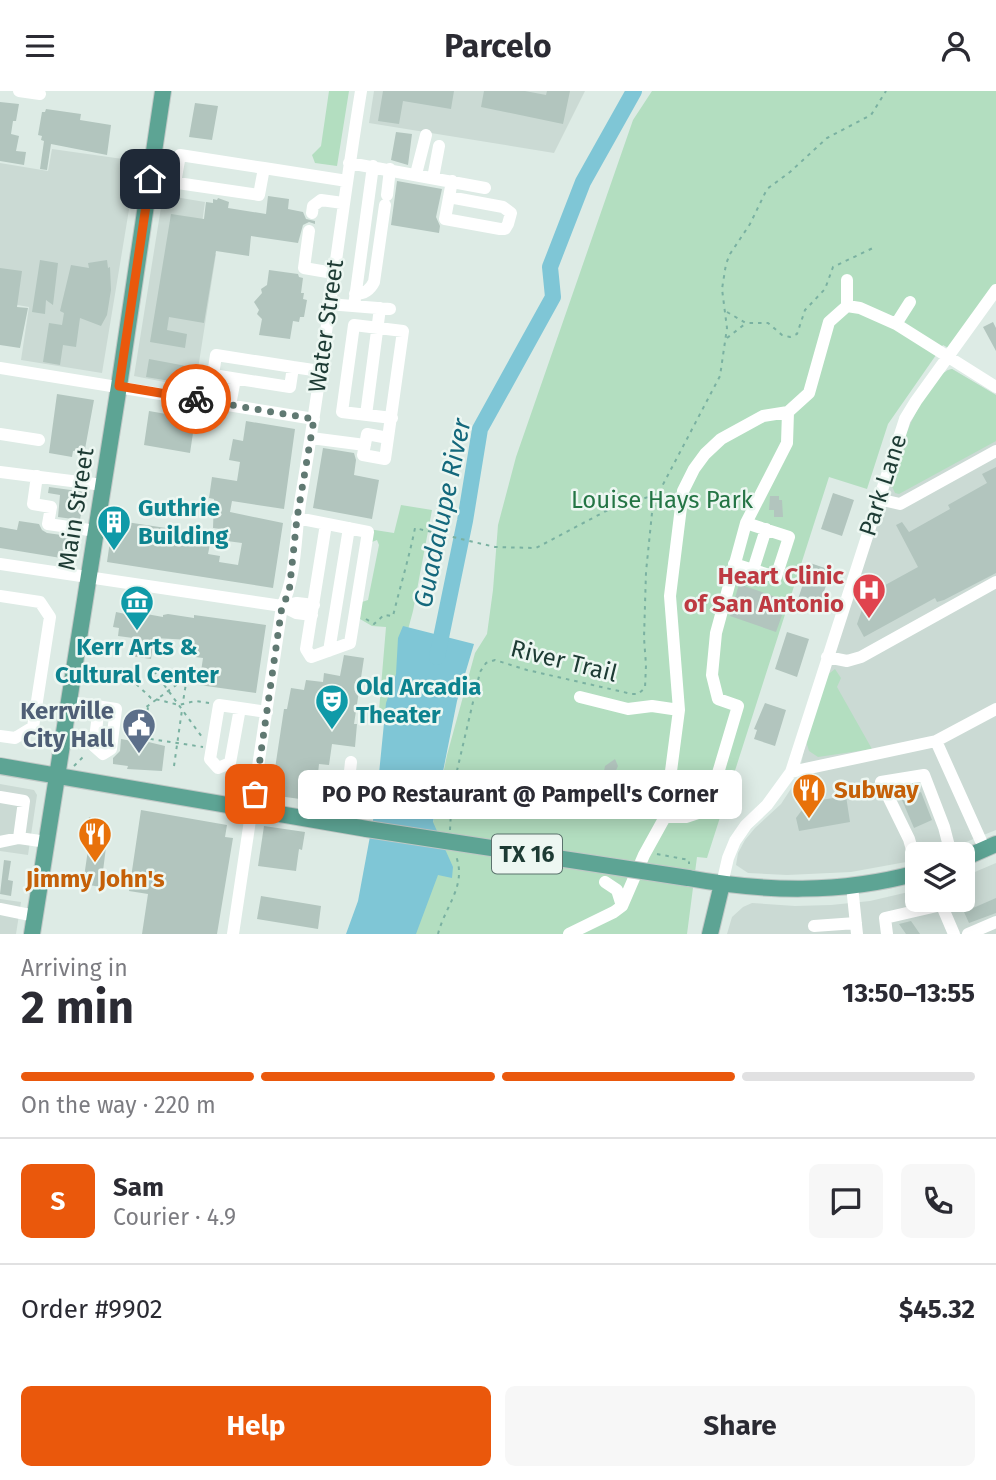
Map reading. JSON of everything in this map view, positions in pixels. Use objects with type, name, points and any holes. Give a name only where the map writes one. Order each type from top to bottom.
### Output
[{"type":"main road","name":"Main Street","points":[[32,934],[163,91]]},
{"type":"main road","name":"TX 16","points":[[0,767],[367,829],[689,872],[723,884],[795,890],[852,886],[905,875]]},
{"type":"main road","points":[[710,934],[723,884]]},
{"type":"street","points":[[19,91],[40,94]]},
{"type":"street","name":"Water Street","points":[[233,934],[282,606],[289,593],[297,518],[314,419],[328,304],[361,91]]},
{"type":"street","points":[[416,174],[426,135]]},
{"type":"street","points":[[433,178],[439,146]]},
{"type":"street","points":[[175,183],[180,155],[347,181]]},
{"type":"street","points":[[349,163],[485,188]]},
{"type":"street","points":[[355,300],[373,166]]},
{"type":"street","points":[[150,179],[259,195],[264,168]]},
{"type":"street","points":[[355,300],[371,288],[374,282],[390,169]]},
{"type":"street","points":[[449,197],[503,207],[511,213],[509,224],[505,229],[500,229],[445,219],[449,197],[452,181]]},
{"type":"street","points":[[312,213],[313,206],[321,200],[367,214]]},
{"type":"street","points":[[309,231],[304,268],[333,273]]},
{"type":"street","points":[[569,934],[622,906],[645,852],[664,817],[679,710],[670,596],[683,491],[694,469],[721,439],[763,415],[788,412],[808,393],[829,322],[847,306],[847,280]]},
{"type":"street","name":"Park Lane","points":[[723,884],[728,858],[735,841],[746,825],[767,805],[791,772],[905,419],[996,290]]},
{"type":"street","points":[[328,304],[355,300],[385,309],[378,328],[366,415]]},
{"type":"street","points":[[896,324],[910,302]]},
{"type":"street","points":[[847,306],[860,308],[896,324],[996,387]]},
{"type":"street","points":[[388,438],[366,434],[363,455],[385,459],[392,418],[403,331],[354,325],[342,412],[392,418]]},
{"type":"street","points":[[293,367],[290,387],[213,375],[216,355],[320,371]]},
{"type":"street","points":[[0,368],[314,419]]},
{"type":"street","points":[[230,405],[235,379]]},
{"type":"street","points":[[664,817],[686,817],[707,810],[738,706],[718,699],[712,675],[716,633],[746,523],[787,443],[788,412]]},
{"type":"street","points":[[0,434],[39,440]]},
{"type":"street","points":[[311,438],[365,445]]},
{"type":"street","points":[[878,499],[900,504],[996,451]]},
{"type":"street","points":[[0,472],[103,485]]},
{"type":"street","points":[[37,476],[33,504],[51,507],[48,524],[96,531]]},
{"type":"street","points":[[297,518],[368,532],[350,643],[311,657],[306,649],[326,524]]},
{"type":"street","points":[[734,564],[776,577],[789,537],[746,523]]},
{"type":"street","points":[[329,651],[349,529]]},
{"type":"street","points":[[753,570],[766,529]]},
{"type":"street","points":[[0,564],[282,606],[296,613],[313,610]]},
{"type":"street","points":[[827,657],[847,661],[861,657],[996,582]]},
{"type":"street","points":[[0,596],[40,602],[50,617],[33,727],[15,738],[0,736]]},
{"type":"street","points":[[580,697],[628,709],[652,706],[679,710]]},
{"type":"street","points":[[69,702],[116,709],[111,749],[103,754],[94,747],[99,707]]},
{"type":"street","points":[[240,708],[230,763],[218,768],[210,759],[219,705],[240,708],[267,712]]},
{"type":"street","points":[[791,772],[936,741],[996,709]]},
{"type":"street","points":[[936,741],[990,847]]},
{"type":"street","points":[[799,748],[816,767]]},
{"type":"street","points":[[344,825],[351,762]]},
{"type":"street","points":[[910,842],[881,782],[924,775],[947,766]]},
{"type":"street","points":[[924,775],[948,842]]},
{"type":"street","points":[[0,797],[24,801],[19,838]]},
{"type":"street","points":[[0,842],[19,838],[47,842]]},
{"type":"street","points":[[622,906],[617,890],[605,882],[631,885]]},
{"type":"street","points":[[814,926],[857,929],[852,886]]},
{"type":"street","points":[[887,934],[885,918],[937,906],[942,907],[954,934]]},
{"type":"street","points":[[0,909],[35,916]]},
{"type":"street","points":[[968,934],[996,922]]},
{"type":"path","name":"River Trail","points":[[450,835],[452,792],[480,672],[486,663],[495,660],[632,694],[638,694],[645,688],[646,572],[652,513],[658,494],[716,386],[723,365],[727,338],[722,289],[728,258],[767,189],[827,138],[871,115],[886,91]]},
{"type":"path","points":[[726,311],[746,323],[768,323],[782,335],[790,337],[797,334],[805,310],[825,289],[833,267],[875,247]]},
{"type":"path","points":[[727,338],[746,323]]},
{"type":"path","points":[[363,617],[374,624],[384,615],[393,616],[401,581],[408,565],[415,528],[495,547],[536,548],[606,511],[658,494]]},
{"type":"path","points":[[118,733],[206,747],[208,745],[154,671],[187,677]]},
{"type":"path","points":[[86,674],[133,681],[151,698],[179,705],[195,701],[219,705]]},
{"type":"path","points":[[118,727],[187,677]]},
{"type":"path","points":[[183,704],[187,677]]},
{"type":"path","points":[[144,737],[148,705]]},
{"type":"path","points":[[174,766],[182,709]]},
{"type":"path","points":[[74,766],[85,757],[88,749]]},
{"type":"path","points":[[227,770],[243,792]]},
{"type":"path","points":[[645,852],[689,860],[689,872]]},
{"type":"path","points":[[438,934],[458,886],[456,856]]},
{"type":"shaded area","points":[[374,91],[585,91],[554,153],[369,123]]},
{"type":"shaded area","points":[[52,149],[137,161],[102,373],[21,360],[29,307],[0,302],[0,163],[48,171]]},
{"type":"shaded area","points":[[163,195],[205,202],[198,251],[216,254],[195,388],[134,376]]},
{"type":"shaded area","points":[[952,369],[996,395],[996,830],[966,842],[905,842],[905,862],[851,872],[787,875],[748,873],[736,865],[738,853],[755,828],[781,804],[798,778],[806,741],[906,428],[947,370]]},
{"type":"shaded area","points":[[0,784],[34,790],[37,795],[28,855],[0,851]]},
{"type":"shaded area","points":[[996,863],[996,934],[727,934],[732,917],[752,903],[831,905],[870,901],[905,893],[905,912],[975,912],[975,872]]},
{"type":"shaded area","points":[[0,899],[21,902],[16,934],[0,934]]},
{"type":"green space","points":[[329,91],[349,91],[337,166],[315,163],[312,155],[321,146]]},
{"type":"green space","name":"Louise Hays Park","points":[[652,91],[996,91],[996,287],[952,350],[943,345],[888,424],[867,489],[829,477],[707,858],[697,857],[687,934],[410,934],[447,755],[475,653],[487,634],[498,525],[516,457],[633,120]]},
{"type":"green space","points":[[952,369],[996,395],[996,441],[899,494],[895,493],[889,480],[914,417],[932,385],[942,374]]},
{"type":"green space","points":[[401,505],[432,510],[413,611],[383,723],[378,722],[386,627],[372,626],[360,619],[362,602],[368,600],[379,545],[377,540],[372,542],[362,528],[394,533]]},
{"type":"green space","points":[[835,669],[841,678],[837,687],[872,749],[818,757],[809,751],[806,741],[826,676]]},
{"type":"water","points":[[403,626],[474,644],[457,701],[433,822],[453,867],[452,878],[438,875],[416,934],[346,934],[358,901],[376,804],[386,703],[396,674],[398,638]]},
{"type":"building","points":[[383,91],[454,91],[451,109],[403,101],[399,124],[378,121]]},
{"type":"building","points":[[484,91],[525,91],[546,95],[547,91],[570,91],[563,124],[481,107]]},
{"type":"building","points":[[0,102],[19,104],[11,134],[19,136],[16,151],[26,152],[24,165],[0,161]]},
{"type":"building","points":[[195,103],[218,106],[212,140],[189,137]]},
{"type":"building","points":[[46,109],[81,114],[80,120],[111,125],[107,155],[51,144],[47,170],[40,169],[44,141],[41,140],[42,136],[38,135],[42,112]]},
{"type":"building","points":[[396,132],[412,134],[408,165],[391,160]]},
{"type":"building","points":[[397,181],[442,189],[436,217],[440,226],[439,233],[391,225]]},
{"type":"building","points":[[268,196],[289,199],[288,209],[303,212],[306,219],[315,221],[315,224],[309,222],[303,225],[298,243],[251,236],[249,256],[216,251],[204,323],[169,317],[167,330],[187,334],[185,348],[150,342],[171,214],[204,219],[206,202],[213,203],[213,199],[218,198],[229,202],[228,208],[266,214]]},
{"type":"building","points":[[40,260],[58,263],[53,305],[46,300],[45,314],[32,312]]},
{"type":"building","points":[[107,260],[111,290],[107,315],[101,326],[80,318],[76,347],[63,345],[60,365],[43,362],[49,323],[62,325],[64,313],[60,311],[71,265],[89,268],[88,263]]},
{"type":"building","points":[[0,268],[22,271],[17,307],[28,308],[20,348],[0,345]]},
{"type":"building","points":[[269,270],[298,274],[303,278],[301,293],[304,293],[303,299],[307,300],[304,317],[300,317],[299,322],[293,321],[290,339],[259,335],[262,319],[257,314],[259,310],[254,302],[262,293],[261,289],[267,285]]},
{"type":"building","points":[[993,322],[996,328],[996,351],[983,327]]},
{"type":"building","points":[[149,359],[197,368],[194,385],[146,377]]},
{"type":"building","points":[[57,394],[94,400],[85,449],[73,451],[72,457],[49,453]]},
{"type":"building","points":[[172,409],[196,413],[190,453],[144,445],[149,411],[172,415]]},
{"type":"building","points":[[246,421],[295,429],[284,509],[232,501],[230,512],[283,523],[273,588],[107,562],[113,520],[166,528],[166,532],[211,539],[208,554],[220,556],[219,562],[238,565],[242,543],[227,541],[228,530],[213,528],[214,499],[209,498],[212,477],[237,481],[240,462],[229,460],[233,439],[243,441]]},
{"type":"building","points":[[323,448],[354,453],[354,475],[379,480],[372,519],[313,508]]},
{"type":"building","points":[[996,467],[996,573],[944,600],[937,602],[935,598],[864,637],[857,624],[867,595],[918,567],[896,525],[902,522],[909,532],[950,509],[948,505],[987,483],[982,474]]},
{"type":"building","points":[[49,487],[85,492],[80,520],[58,517],[60,495],[48,493]]},
{"type":"building","points":[[833,493],[854,500],[842,536],[821,529]]},
{"type":"building","points":[[770,496],[779,496],[779,500],[782,500],[783,517],[774,517],[774,510],[769,510]]},
{"type":"building","points":[[19,521],[39,524],[47,533],[76,537],[73,560],[0,548],[0,527],[17,530]]},
{"type":"building","points":[[810,563],[831,570],[819,607],[798,599]]},
{"type":"building","points":[[739,584],[787,601],[776,632],[730,616]]},
{"type":"building","points":[[116,612],[140,617],[141,613],[163,617],[168,614],[194,618],[194,615],[266,625],[256,693],[199,685],[203,658],[188,656],[191,640],[154,638],[151,659],[130,656],[133,638],[118,636],[119,628],[113,627]]},
{"type":"building","points":[[787,632],[809,639],[797,677],[775,669]]},
{"type":"building","points":[[344,655],[364,658],[354,724],[357,724],[355,747],[332,744],[329,765],[319,764],[317,783],[332,785],[329,803],[271,795],[284,709],[287,709],[291,688],[304,690],[306,680],[323,682],[324,673],[340,676]]},
{"type":"building","points":[[765,703],[786,710],[775,746],[754,739],[757,730],[754,729]]},
{"type":"building","name":"Kerrville City Hall","points":[[132,738],[165,746],[162,771],[127,769],[128,766],[113,764],[113,758],[120,751],[121,739],[132,741]]},
{"type":"building","points":[[615,759],[618,766],[611,781],[604,771],[605,766]]},
{"type":"building","points":[[921,792],[932,820],[914,828],[902,800]]},
{"type":"building","points":[[846,796],[850,822],[799,831],[796,818],[808,802]]},
{"type":"building","points":[[141,810],[227,825],[225,837],[233,838],[217,934],[142,934],[148,894],[129,891]]},
{"type":"building","points":[[89,817],[101,819],[97,846],[106,847],[101,887],[83,884],[90,836],[86,835]]},
{"type":"building","points":[[264,826],[305,832],[296,871],[258,866]]},
{"type":"building","points":[[4,860],[11,861],[8,880],[13,881],[11,896],[0,894]]},
{"type":"building","points":[[261,896],[321,906],[318,929],[257,919]]},
{"type":"building","points":[[996,898],[996,913],[969,923],[964,912],[975,912],[975,907]]},
{"type":"building","points":[[911,921],[920,934],[906,934],[899,924]]},
{"type":"waterway","name":"Guadalupe River","points":[[437,657],[465,521],[480,429],[553,297],[550,267],[583,182],[634,91]]},
{"type":"way so far","points":[[196,399],[314,419],[297,518],[289,593],[282,606],[255,794]]},
{"type":"place","name":"Guthrie Building","points":[[114,552]]},
{"type":"place","name":"Heart Clinic of San Antonio","points":[[869,620]]},
{"type":"place","name":"Kerr Arts & Cultural Center","points":[[137,632]]},
{"type":"place","name":"Old Arcadia Theater","points":[[332,731]]},
{"type":"place","name":"Kerrville City Hall","points":[[139,755]]},
{"type":"place","name":"PO PO Restaurant @ Pampell's Corner","points":[[255,794]]},
{"type":"place","name":"Subway","points":[[809,820]]},
{"type":"place","name":"Jimmy John's","points":[[95,864]]},
{"type":"route","points":[[150,179],[119,386],[196,399]]}]
